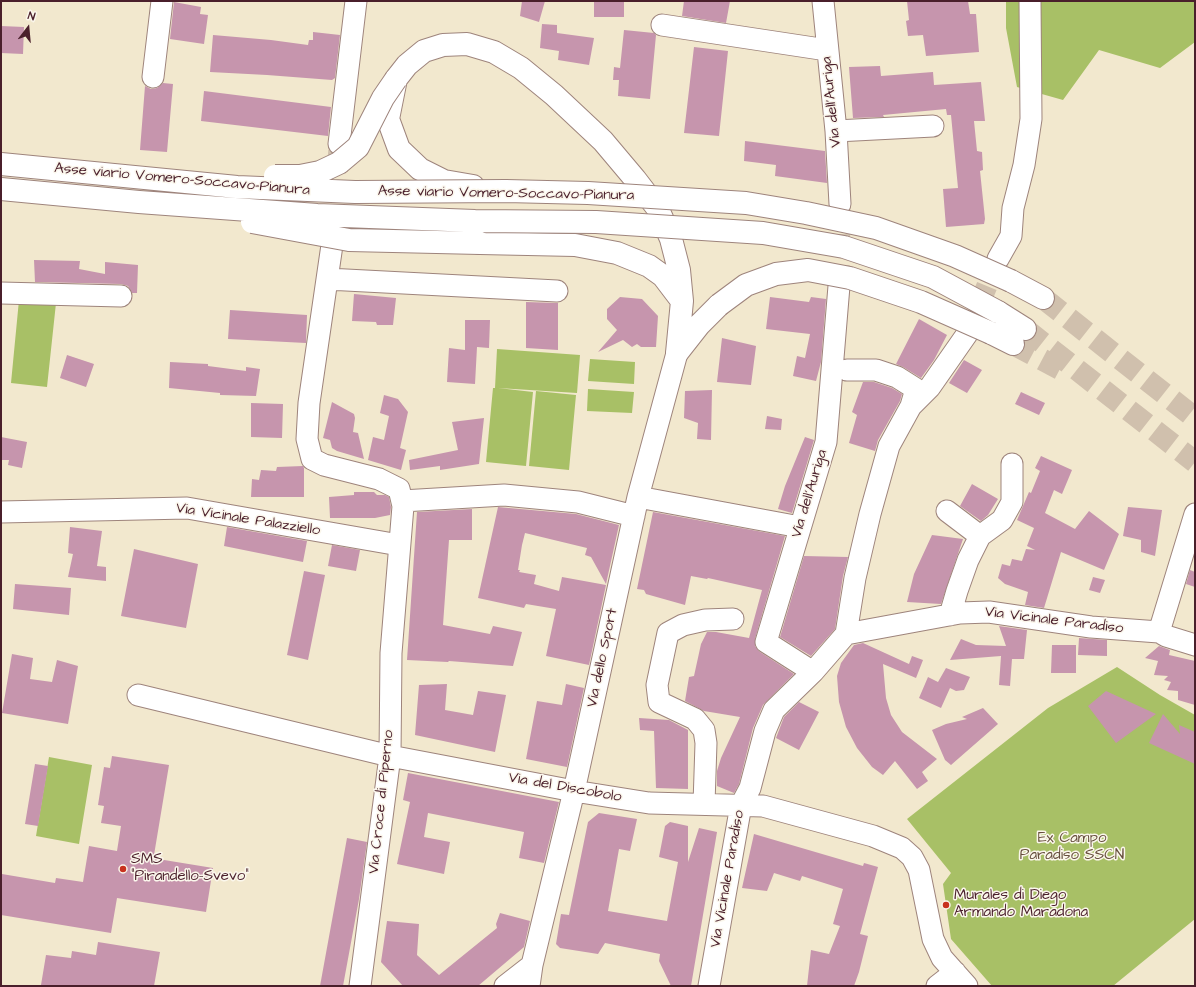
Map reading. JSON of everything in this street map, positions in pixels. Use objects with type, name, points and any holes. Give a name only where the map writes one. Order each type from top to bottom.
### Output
[{"type":"highway","points":[[162,179],[300,176],[320,172],[339,163],[358,147],[383,98],[407,65],[424,51],[443,45],[468,44],[494,52],[521,68],[554,95],[603,140],[658,209],[673,245],[679,270],[682,300],[677,353]]},
{"type":"highway","points":[[396,80],[388,119],[398,149],[420,169],[444,181],[506,191]]},
{"type":"highway","name":"Asse viario Vomero-Soccavo-Pianura","points":[[1,164],[237,187],[355,192],[588,192],[746,203],[806,213],[876,228],[955,256],[1011,280],[1043,298]]},
{"type":"highway","name":"Asse viario Vomero-Soccavo-Pianura","points":[[1,189],[139,202],[317,215],[468,220],[596,222],[763,232],[844,247],[933,277],[998,312],[1019,337],[991,333],[921,302],[857,280],[808,270],[776,274],[746,285],[719,305],[699,325],[677,353]]},
{"type":"highway","points":[[139,202],[349,240],[575,245],[617,253],[649,266],[663,276],[682,300]]},
{"type":"street","points":[[153,77],[162,1]]},
{"type":"street","points":[[339,144],[356,1]]},
{"type":"street","name":"Via dell'Auriga","points":[[823,1],[836,132],[840,204]]},
{"type":"street","points":[[998,259],[1012,236],[1013,208],[1024,165],[1031,119],[1030,1]]},
{"type":"street","points":[[662,25],[827,50]]},
{"type":"street","points":[[836,132],[933,126]]},
{"type":"street","points":[[332,245],[309,403],[307,439],[312,458],[324,465],[378,479],[399,489],[402,501],[504,495],[636,506],[800,527]]},
{"type":"street","points":[[327,278],[557,291]]},
{"type":"street","name":"Via dell'Auriga","points":[[813,672],[766,642],[826,442],[839,286]]},
{"type":"street","points":[[1,293],[121,296]]},
{"type":"street","points":[[911,406],[930,387],[967,334]]},
{"type":"street","name":"Via dello Sport","points":[[529,986],[532,965],[574,791],[636,506],[677,353]]},
{"type":"street","points":[[846,634],[857,571],[870,514],[889,446],[911,406],[916,389],[897,377],[876,370],[847,370]]},
{"type":"street","points":[[950,614],[968,560],[980,536],[1002,520],[1012,502],[1012,464]]},
{"type":"street","name":"Via Croce di Piperno","points":[[360,986],[390,756],[391,653],[403,506],[402,501]]},
{"type":"street","name":"Via Vicinale Palazziello","points":[[1,512],[187,508],[399,545]]},
{"type":"street","points":[[947,511],[980,536]]},
{"type":"street","points":[[1159,632],[1195,514]]},
{"type":"street","name":"Via Vicinale Paradiso","points":[[709,986],[741,805],[750,788],[765,731],[774,710],[813,672],[846,634],[950,614],[989,612],[1091,628],[1159,632],[1166,636],[1195,645]]},
{"type":"street","points":[[704,804],[706,743],[704,730],[695,719],[659,702],[657,686],[668,633],[683,625],[705,620],[733,619]]},
{"type":"street","name":"Via del Discobolo","points":[[138,694],[390,756],[574,791],[649,803],[763,806],[873,836],[902,848],[912,857],[919,870],[933,939],[942,958],[961,979]]},
{"type":"street","points":[[505,986],[532,965]]},
{"type":"street","points":[[937,986],[961,979]]},
{"type":"green space","points":[[1006,1],[1195,1],[1195,42],[1160,68],[1099,50],[1063,100],[1017,87],[1006,28]]},
{"type":"green space","points":[[19,300],[56,303],[47,387],[11,383]]},
{"type":"green space","points":[[497,349],[580,355],[577,393],[498,388],[533,392],[526,466],[486,462],[493,388],[495,388]]},
{"type":"green space","points":[[590,359],[635,362],[634,384],[588,381]]},
{"type":"green space","points":[[588,389],[634,392],[632,413],[587,411]]},
{"type":"green space","points":[[536,391],[576,395],[569,470],[529,466]]},
{"type":"green space","name":"Ex Campo Paradiso SSCN","points":[[1117,667],[1160,695],[1195,715],[1195,919],[1113,986],[992,986],[951,939],[943,884],[951,873],[907,819],[1048,708]]},
{"type":"green space","points":[[49,757],[92,765],[79,844],[36,836]]},
{"type":"building","points":[[522,1],[545,1],[539,22],[520,16]]},
{"type":"building","points":[[594,1],[624,1],[624,17],[594,17]]},
{"type":"building","points":[[684,1],[730,1],[726,23],[682,16]]},
{"type":"building","points":[[907,1],[968,1],[970,14],[976,14],[979,52],[926,56],[923,35],[908,36],[906,21],[909,20]]},
{"type":"building","points":[[174,2],[201,7],[200,14],[208,15],[204,44],[170,39]]},
{"type":"building","points":[[542,24],[557,25],[557,33],[594,38],[589,65],[558,60],[559,51],[540,48]]},
{"type":"building","points":[[1,26],[24,27],[23,54],[1,53]]},
{"type":"building","points":[[624,30],[654,33],[656,35],[650,99],[618,96],[619,80],[613,80],[614,67],[620,68]]},
{"type":"building","points":[[313,32],[340,35],[335,78],[332,80],[210,72],[213,35],[308,45],[309,40],[313,40]]},
{"type":"building","points":[[694,47],[728,51],[719,136],[684,133]]},
{"type":"building","points":[[880,66],[881,76],[933,72],[934,85],[981,82],[985,121],[974,121],[977,151],[982,152],[983,170],[980,171],[985,219],[984,224],[946,227],[943,189],[958,188],[951,115],[947,115],[946,109],[883,115],[884,117],[853,118],[849,67]]},
{"type":"building","points":[[163,83],[173,84],[167,152],[140,150],[145,86],[151,89],[157,88]]},
{"type":"building","points":[[204,91],[331,107],[328,136],[201,121]]},
{"type":"building","points":[[745,141],[825,151],[827,183],[775,176],[776,165],[744,161]]},
{"type":"building","points":[[34,260],[80,261],[79,269],[105,274],[105,262],[138,265],[137,293],[132,293],[128,286],[121,284],[35,282]]},
{"type":"building","points":[[354,294],[396,298],[393,325],[377,325],[376,322],[352,321]]},
{"type":"building","points":[[620,297],[642,299],[658,316],[656,347],[641,347],[637,344],[632,347],[623,340],[598,352],[617,330],[607,319],[607,309]]},
{"type":"building","points":[[770,297],[809,302],[811,297],[826,299],[821,362],[816,381],[793,376],[797,356],[805,358],[810,334],[766,329]]},
{"type":"building","points":[[526,302],[558,303],[558,350],[526,348]]},
{"type":"building","points":[[230,310],[307,315],[306,343],[228,339]]},
{"type":"building","points":[[919,319],[947,335],[934,360],[921,378],[896,364]]},
{"type":"building","points":[[465,320],[490,320],[489,348],[477,347],[475,384],[447,382],[449,348],[465,350]]},
{"type":"building","points":[[722,338],[756,346],[751,385],[717,382]]},
{"type":"building","points":[[67,355],[94,364],[86,387],[60,378]]},
{"type":"building","points":[[964,360],[982,370],[967,393],[949,383]]},
{"type":"building","points":[[170,362],[208,364],[208,366],[246,371],[246,367],[260,369],[256,396],[220,395],[220,393],[169,388]]},
{"type":"building","points":[[863,382],[874,382],[892,388],[902,394],[900,401],[878,440],[875,451],[849,443],[857,415],[852,412]]},
{"type":"building","points":[[712,390],[711,440],[697,439],[698,423],[684,418],[685,391]]},
{"type":"building","points":[[1021,392],[1045,403],[1039,415],[1015,404]]},
{"type":"building","points":[[384,395],[398,399],[408,412],[400,448],[406,450],[401,470],[368,460],[373,437],[384,440],[389,416],[380,413]]},
{"type":"building","points":[[332,402],[354,414],[355,418],[353,432],[358,433],[364,459],[337,451],[332,448],[330,440],[323,438]]},
{"type":"building","points":[[251,403],[283,404],[282,438],[251,437]]},
{"type":"building","points":[[767,416],[782,419],[781,430],[765,429]]},
{"type":"building","points":[[484,418],[479,464],[440,470],[440,466],[410,470],[409,460],[458,450],[452,422]]},
{"type":"building","points":[[1,437],[27,442],[22,468],[8,465],[9,460],[1,460]]},
{"type":"building","points":[[805,437],[814,440],[792,513],[778,509],[785,486]]},
{"type":"building","points":[[1041,456],[1072,470],[1062,494],[1054,490],[1045,513],[1075,529],[1089,511],[1119,534],[1104,570],[1061,552],[1044,608],[1025,605],[1028,592],[1005,584],[998,578],[1002,564],[1010,566],[1012,559],[1022,561],[1026,549],[1035,550],[1027,546],[1034,528],[1017,520],[1029,492],[1031,493],[1040,471],[1035,468]]},
{"type":"building","points":[[303,466],[304,497],[251,497],[252,479],[259,480],[261,470],[276,471],[277,467]]},
{"type":"building","points":[[972,484],[998,499],[988,515],[981,521],[960,506]]},
{"type":"building","points":[[354,492],[374,492],[377,495],[385,495],[389,497],[391,507],[390,515],[375,518],[330,518],[329,497],[354,495]]},
{"type":"building","points":[[498,507],[576,514],[619,525],[606,584],[591,557],[585,555],[587,548],[525,533],[522,545],[518,570],[520,570],[519,572],[536,575],[534,584],[559,591],[562,577],[606,585],[589,665],[546,656],[556,609],[526,604],[524,608],[478,598]]},
{"type":"building","points":[[1128,507],[1162,510],[1155,556],[1141,552],[1141,540],[1123,536]]},
{"type":"building","points":[[472,509],[472,540],[449,540],[443,625],[490,634],[493,626],[522,632],[513,666],[449,661],[407,660],[417,512]]},
{"type":"building","points":[[653,512],[785,536],[755,639],[755,646],[760,652],[794,674],[763,705],[753,728],[739,784],[734,793],[717,786],[717,771],[721,758],[740,717],[704,711],[685,701],[689,677],[694,676],[701,644],[707,632],[716,632],[749,638],[762,590],[708,578],[691,576],[685,605],[646,594],[644,590],[637,589]]},
{"type":"building","points":[[70,527],[102,531],[97,566],[106,567],[106,581],[68,577],[73,554],[68,553]]},
{"type":"building","points":[[227,527],[307,541],[303,562],[224,546]]},
{"type":"building","points":[[932,535],[963,539],[941,604],[907,602],[914,574]]},
{"type":"building","points":[[332,545],[360,550],[356,571],[328,566]]},
{"type":"building","points":[[134,549],[198,564],[186,628],[121,616]]},
{"type":"building","points":[[804,556],[848,557],[843,576],[835,629],[811,656],[780,637]]},
{"type":"building","points":[[1190,570],[1195,572],[1195,587],[1186,584]]},
{"type":"building","points":[[304,571],[325,575],[308,660],[287,655]]},
{"type":"building","points":[[1093,577],[1105,580],[1100,593],[1089,590]]},
{"type":"building","points":[[15,584],[71,588],[69,615],[13,609]]},
{"type":"building","points":[[999,626],[1027,630],[1024,659],[1012,659],[1010,686],[999,685],[1001,656],[950,660],[961,639],[976,645],[1006,646]]},
{"type":"building","points":[[1079,638],[1107,640],[1107,656],[1078,655]]},
{"type":"building","points":[[863,643],[909,664],[912,656],[923,660],[916,678],[883,664],[886,698],[891,715],[902,732],[937,759],[922,772],[928,781],[917,789],[895,761],[883,775],[872,767],[857,748],[846,727],[839,702],[837,676],[841,663],[854,645]]},
{"type":"building","points":[[1052,645],[1076,645],[1076,673],[1051,673]]},
{"type":"building","points":[[1159,646],[1170,650],[1169,655],[1195,661],[1195,705],[1178,700],[1178,691],[1167,690],[1171,682],[1164,680],[1168,676],[1154,675],[1158,661],[1145,658]]},
{"type":"building","points":[[12,654],[33,658],[30,679],[52,682],[57,660],[78,666],[68,724],[2,713]]},
{"type":"building","points":[[946,668],[970,677],[964,690],[956,691],[950,688],[941,708],[919,698],[928,677],[938,682]]},
{"type":"building","points":[[447,684],[445,710],[473,715],[478,691],[506,695],[495,752],[415,735],[419,685]]},
{"type":"building","points":[[566,684],[584,688],[567,767],[526,759],[537,701],[562,705]]},
{"type":"building","points":[[1106,691],[1156,714],[1116,743],[1088,706]]},
{"type":"building","points":[[799,702],[819,712],[799,750],[776,738],[784,717]]},
{"type":"building","points":[[983,708],[998,724],[951,765],[945,760],[932,730],[946,724],[967,719],[962,717]]},
{"type":"building","points":[[1163,714],[1180,734],[1179,725],[1195,732],[1195,764],[1149,743]]},
{"type":"building","points":[[639,718],[669,720],[688,730],[688,789],[656,788],[654,731],[640,730]]},
{"type":"building","name":"SMS \"Pirandello-Svevo\"","points":[[112,756],[169,765],[154,855],[158,856],[158,859],[213,868],[206,912],[117,898],[111,933],[1,915],[2,874],[55,883],[56,878],[83,882],[89,846],[117,851],[121,826],[101,823],[104,806],[98,805],[104,767],[110,768]]},
{"type":"building","points":[[35,764],[48,766],[38,826],[25,824]]},
{"type":"building","points":[[408,773],[559,802],[544,863],[519,858],[524,832],[428,813],[424,837],[450,842],[444,874],[397,864],[410,802],[403,800]]},
{"type":"building","points":[[599,813],[637,819],[630,851],[619,849],[608,911],[667,921],[678,862],[659,857],[665,826],[670,822],[688,826],[688,862],[699,828],[717,832],[691,986],[671,986],[659,961],[660,954],[605,943],[598,954],[560,948],[556,944],[561,914],[569,915],[588,822]]},
{"type":"building","points":[[754,834],[863,866],[864,863],[878,867],[860,934],[868,936],[854,986],[807,986],[811,950],[829,954],[840,926],[833,924],[843,889],[802,876],[800,881],[774,873],[767,891],[742,888]]},
{"type":"building","points":[[347,838],[367,842],[359,899],[343,986],[320,986]]},
{"type":"building","points":[[500,913],[530,921],[524,947],[478,986],[403,986],[381,962],[387,921],[419,924],[417,955],[439,975],[497,928],[496,924]]},
{"type":"building","points":[[98,942],[160,952],[154,986],[41,985],[46,955],[71,958],[72,951],[96,955]]},
{"type":"tunnel","points":[[333,233],[339,147]]},
{"type":"tunnel","points":[[839,286],[840,204]]},
{"type":"tunnel","points":[[967,334],[998,259]]},
{"type":"tunnel","points":[[1043,298],[1195,418]]},
{"type":"tunnel","points":[[1025,329],[1195,462]]},
{"type":"tunnel","points":[[1013,344],[1060,369]]},
{"type":"place","name":"SMS \"Pirandello-Svevo\"","points":[[123,869]]},
{"type":"place","name":"Murales di Diego Armando Maradona","points":[[946,905]]}]
